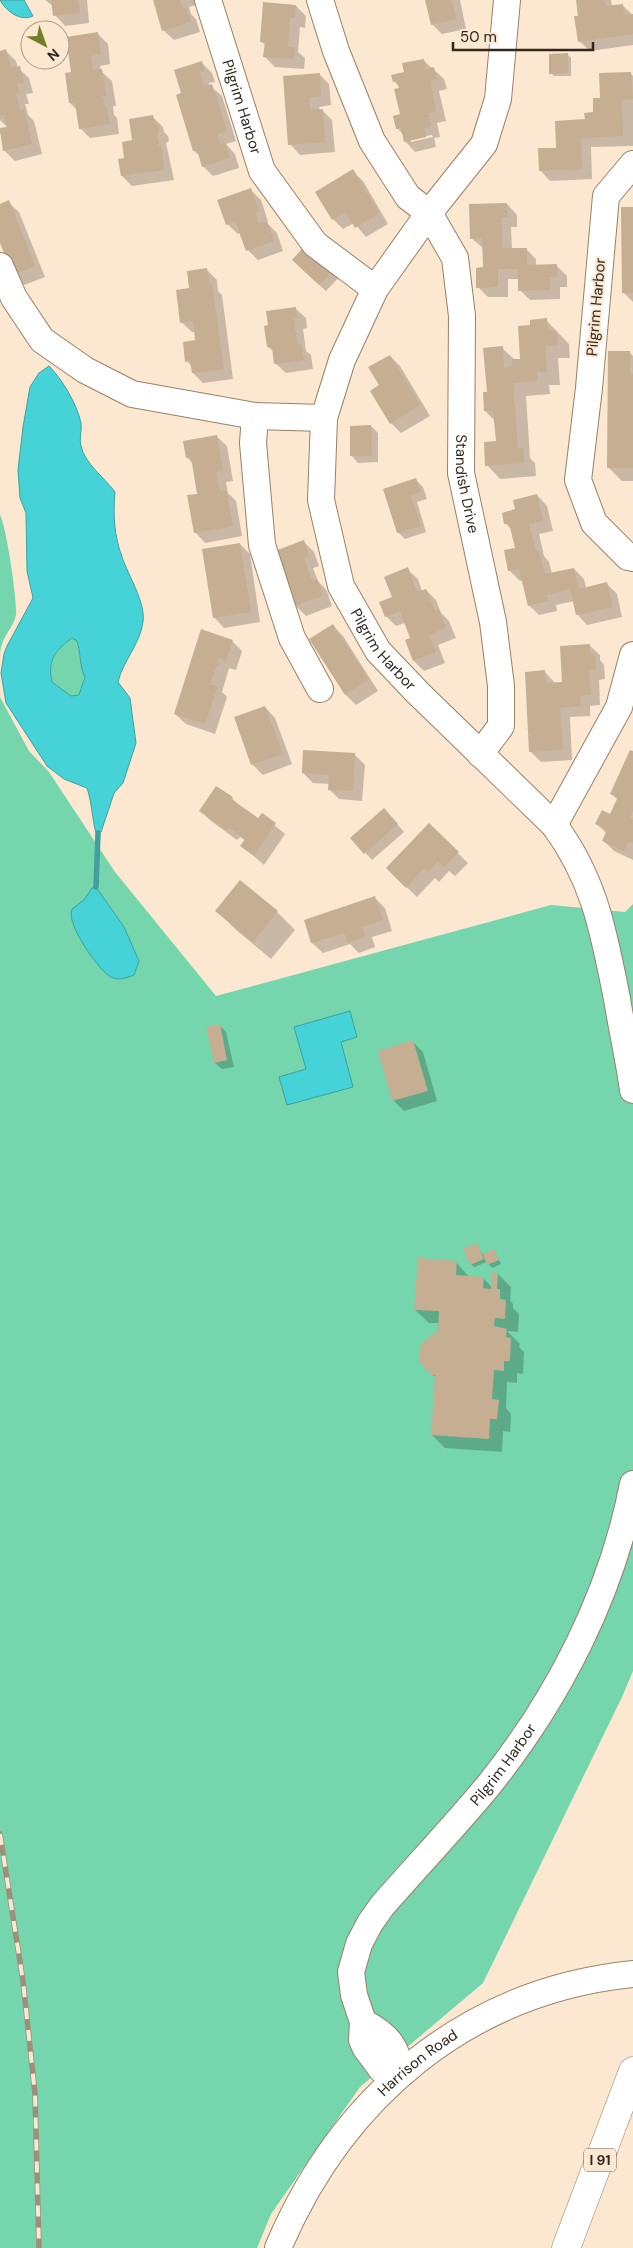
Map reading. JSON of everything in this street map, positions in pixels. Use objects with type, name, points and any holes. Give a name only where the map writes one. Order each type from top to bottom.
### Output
[{"type":"highway","name":"I 91","points":[[566,2248],[633,2071]]},
{"type":"street","name":"Pilgrim Harbor","points":[[208,0],[262,171],[315,244],[375,289]]},
{"type":"street","points":[[320,0],[336,51],[372,141],[408,197],[429,212]]},
{"type":"street","name":"Pilgrim Harbor","points":[[507,0],[498,98],[484,144],[429,212],[375,289],[342,360],[324,418],[321,500],[341,586],[378,651],[480,754],[554,825],[574,855],[590,887],[603,928],[633,1090]]},
{"type":"street","name":"Pilgrim Harbor","points":[[633,164],[606,196],[589,388],[578,480],[594,523],[628,557],[633,558]]},
{"type":"street","name":"Standish Drive","points":[[429,212],[455,258],[462,316],[461,473],[494,622],[501,686],[501,726],[480,754]]},
{"type":"street","points":[[0,266],[14,298],[42,340],[85,370],[132,394],[255,416],[324,418]]},
{"type":"street","points":[[255,416],[254,443],[262,545],[292,638],[320,688]]},
{"type":"street","points":[[554,825],[619,707],[633,655]]},
{"type":"street","name":"Pilgrim Harbor","points":[[400,2074],[399,2058],[395,2049],[382,2034],[363,2022],[354,1995],[351,1972],[353,1960],[370,1923],[382,1906],[488,1785],[529,1729],[554,1688],[598,1602],[629,1506],[633,1484]]},
{"type":"street","name":"Harrison Road","points":[[278,2248],[295,2213],[329,2153],[365,2108],[400,2074],[446,2039],[485,2018],[541,1995],[601,1979],[633,1974]]},
{"type":"green space","points":[[0,515],[8,548],[16,615],[3,642],[0,654]]},
{"type":"green space","points":[[72,638],[77,641],[85,677],[79,695],[71,696],[52,682],[51,668],[57,652]]},
{"type":"green space","points":[[0,697],[29,751],[49,772],[115,872],[216,996],[551,905],[625,912],[633,904],[633,1671],[483,1983],[360,2087],[271,2214],[257,2248],[0,2248]]},
{"type":"water","points":[[0,0],[24,0],[33,16],[23,18],[18,16],[6,8]]},
{"type":"water","points":[[49,366],[64,385],[73,400],[81,423],[80,443],[83,453],[115,492],[114,517],[117,541],[142,606],[143,614],[139,638],[120,674],[118,682],[130,698],[136,743],[123,783],[114,793],[101,832],[96,833],[87,788],[64,779],[47,766],[6,703],[1,673],[7,646],[33,598],[27,571],[26,513],[20,498],[18,470],[30,387],[39,373]],"holes":[[[72,638],[77,641],[85,677],[79,695],[71,696],[52,682],[51,668],[54,657],[61,647]]]},
{"type":"water","points":[[96,887],[124,927],[139,961],[134,975],[117,979],[106,973],[84,946],[73,925],[72,909],[84,900],[92,888]]},
{"type":"water","points":[[350,1011],[357,1037],[341,1042],[353,1087],[287,1105],[279,1077],[306,1069],[294,1027]]},
{"type":"building","points":[[51,0],[78,0],[80,13],[53,16]]},
{"type":"building","points":[[153,0],[180,0],[183,8],[186,7],[191,22],[162,31]]},
{"type":"building","points":[[425,0],[452,0],[456,19],[431,25]]},
{"type":"building","points":[[576,0],[602,0],[606,6],[623,4],[624,15],[633,14],[633,34],[578,42],[574,16],[578,16]]},
{"type":"building","points":[[263,2],[296,5],[295,18],[290,18],[288,47],[295,47],[294,59],[263,57],[265,42],[260,42]]},
{"type":"building","points":[[98,32],[101,54],[91,56],[93,70],[102,69],[106,96],[103,96],[110,124],[79,129],[75,103],[69,103],[65,73],[71,72],[70,36]]},
{"type":"building","points":[[6,49],[11,68],[20,66],[24,83],[17,84],[19,94],[16,94],[20,110],[24,109],[32,144],[3,151],[0,128],[7,127],[4,115],[0,116],[0,51]]},
{"type":"building","points":[[568,53],[568,73],[549,74],[549,54]]},
{"type":"building","points":[[424,59],[426,69],[434,67],[437,79],[430,81],[436,111],[428,113],[431,127],[424,128],[426,137],[404,142],[401,128],[396,129],[393,116],[400,114],[394,89],[399,88],[397,81],[393,82],[391,75],[404,72],[402,63]]},
{"type":"building","points":[[202,61],[205,71],[200,73],[204,87],[212,84],[227,131],[217,134],[220,144],[225,143],[230,158],[202,167],[197,150],[193,151],[176,95],[181,93],[174,70]]},
{"type":"building","points":[[631,72],[633,99],[622,100],[623,136],[581,138],[582,169],[539,171],[538,148],[556,148],[555,121],[585,119],[584,113],[593,112],[593,98],[600,98],[599,73]]},
{"type":"building","points":[[320,73],[321,96],[310,97],[310,110],[323,109],[325,142],[288,145],[283,76]]},
{"type":"building","points":[[153,115],[155,124],[158,124],[159,131],[157,133],[159,146],[161,146],[164,170],[121,176],[118,159],[124,158],[122,142],[132,140],[129,119]]},
{"type":"building","points":[[353,169],[379,213],[355,228],[346,212],[332,220],[315,192]]},
{"type":"building","points":[[251,188],[259,211],[255,213],[259,224],[267,221],[274,241],[246,251],[235,221],[226,225],[217,200]]},
{"type":"building","points":[[9,200],[35,266],[13,275],[0,243],[0,204]]},
{"type":"building","points":[[507,203],[508,217],[502,217],[502,248],[527,248],[527,265],[557,264],[557,277],[550,277],[550,290],[518,291],[518,269],[498,269],[498,287],[476,288],[476,268],[483,267],[482,238],[470,239],[469,204]]},
{"type":"building","points":[[621,207],[633,207],[633,293],[622,293]]},
{"type":"building","points":[[308,242],[336,267],[319,285],[292,260]]},
{"type":"building","points":[[207,268],[209,284],[212,283],[224,369],[192,373],[190,361],[185,362],[183,342],[195,340],[193,321],[180,323],[176,290],[189,288],[187,271]]},
{"type":"building","points":[[296,307],[297,318],[294,319],[297,344],[301,344],[304,360],[274,364],[272,347],[267,347],[264,326],[268,325],[266,311]]},
{"type":"building","points":[[547,318],[548,330],[556,330],[558,345],[545,346],[547,372],[537,372],[537,381],[513,383],[518,449],[523,448],[524,463],[485,466],[484,442],[496,441],[493,411],[484,411],[483,392],[487,392],[483,348],[503,346],[504,368],[512,367],[512,359],[520,359],[518,326],[530,325],[530,320]]},
{"type":"building","points":[[608,351],[630,351],[630,374],[633,374],[633,468],[607,468]]},
{"type":"building","points":[[390,355],[420,405],[390,424],[370,391],[379,385],[368,367]]},
{"type":"building","points":[[371,425],[372,456],[350,456],[350,426]]},
{"type":"building","points":[[217,435],[223,471],[216,472],[220,491],[226,490],[233,526],[194,533],[187,495],[197,494],[191,457],[186,458],[183,441]]},
{"type":"building","points":[[416,478],[421,492],[411,495],[421,526],[397,533],[383,489]]},
{"type":"building","points":[[537,494],[543,521],[529,524],[536,551],[539,550],[545,574],[574,568],[579,589],[607,582],[613,607],[576,615],[570,589],[547,595],[548,601],[528,606],[519,569],[508,571],[504,550],[515,548],[509,523],[504,524],[502,513],[515,509],[513,500]]},
{"type":"building","points":[[304,540],[309,556],[304,558],[312,581],[317,579],[323,596],[294,606],[275,551]]},
{"type":"building","points":[[240,543],[251,612],[213,618],[202,549]]},
{"type":"building","points":[[408,567],[417,592],[426,589],[435,611],[439,609],[446,628],[429,635],[436,652],[413,661],[405,640],[410,638],[400,611],[385,617],[379,602],[392,597],[384,577]]},
{"type":"building","points":[[333,624],[369,680],[345,695],[309,639]]},
{"type":"building","points":[[201,629],[233,640],[226,661],[219,658],[211,684],[218,686],[205,724],[174,714]]},
{"type":"building","points":[[590,644],[590,654],[595,653],[596,670],[589,670],[591,695],[580,696],[581,706],[560,708],[563,750],[529,752],[525,672],[545,670],[546,683],[562,682],[560,646]]},
{"type":"building","points":[[265,706],[283,754],[251,765],[234,717]]},
{"type":"building","points":[[303,750],[355,753],[353,791],[328,790],[329,775],[302,773]]},
{"type":"building","points":[[630,750],[633,751],[633,811],[630,818],[633,820],[633,843],[629,841],[624,851],[602,841],[607,830],[595,824],[602,810],[610,814],[618,797],[610,794]]},
{"type":"building","points":[[216,786],[233,797],[231,799],[258,818],[262,813],[276,823],[254,856],[240,846],[245,839],[229,827],[227,830],[199,811]]},
{"type":"building","points":[[384,808],[398,824],[364,854],[350,838]]},
{"type":"building","points":[[429,823],[459,852],[444,867],[438,862],[428,872],[424,868],[406,888],[386,868]]},
{"type":"building","points":[[240,880],[278,911],[253,942],[215,911]]},
{"type":"building","points":[[375,896],[383,920],[362,927],[365,937],[348,943],[344,933],[311,943],[304,920]]},
{"type":"building","points":[[220,1024],[227,1060],[214,1063],[206,1027]]},
{"type":"building","points":[[413,1040],[428,1091],[392,1101],[378,1051]]},
{"type":"building","points":[[477,1243],[484,1259],[470,1265],[463,1249]]},
{"type":"building","points":[[494,1249],[499,1260],[487,1265],[483,1254]]},
{"type":"building","points":[[418,1258],[457,1261],[456,1275],[484,1277],[483,1288],[491,1289],[492,1272],[498,1273],[497,1289],[500,1289],[500,1299],[506,1300],[505,1319],[495,1318],[494,1326],[507,1329],[506,1337],[511,1338],[510,1361],[504,1361],[504,1371],[494,1370],[492,1399],[499,1400],[497,1419],[490,1419],[489,1439],[431,1435],[435,1375],[431,1375],[419,1361],[421,1344],[434,1333],[438,1333],[439,1311],[414,1310]]},
{"type":"waterway","points":[[96,887],[98,833]]},
{"type":"railway","points":[[0,1834],[23,1981],[35,2094],[39,2248]]}]
